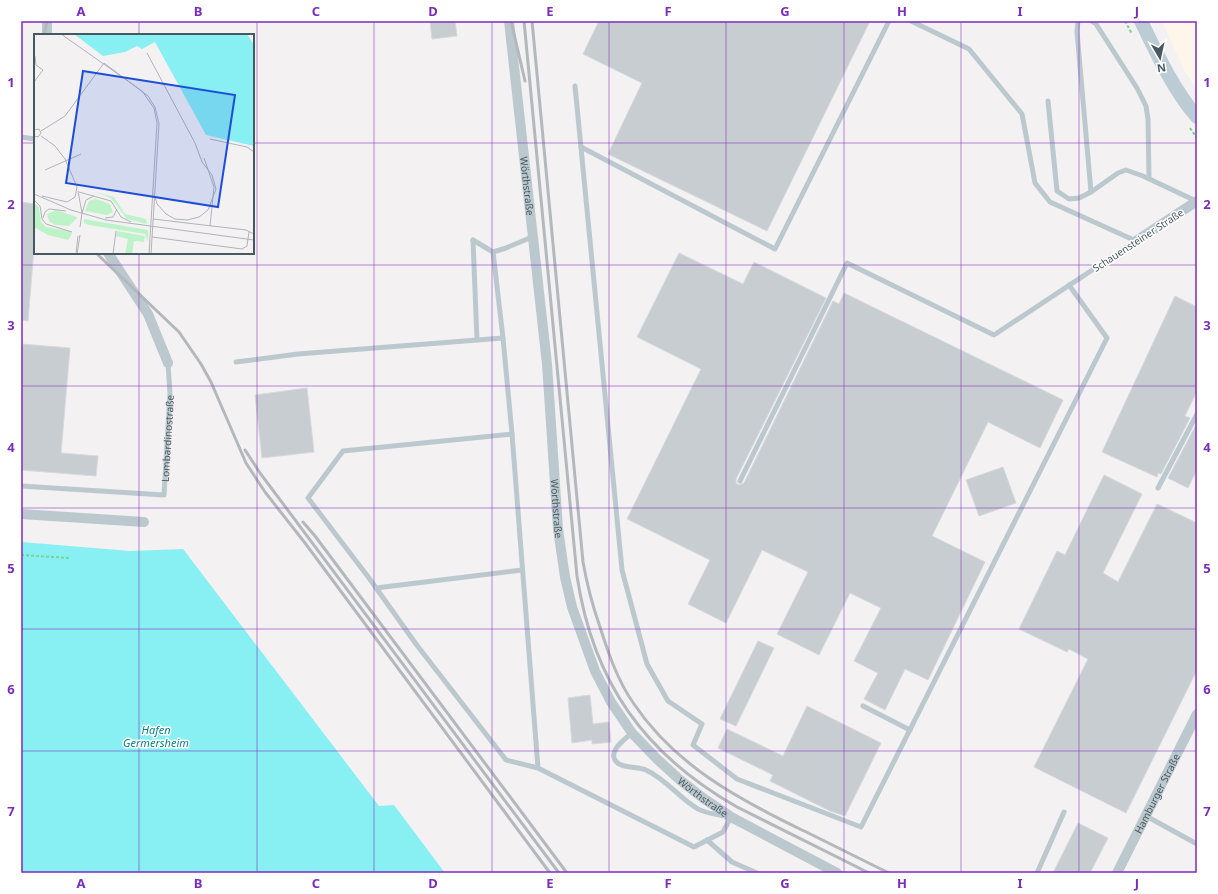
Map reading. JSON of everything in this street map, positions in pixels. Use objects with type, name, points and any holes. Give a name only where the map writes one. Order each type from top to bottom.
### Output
[{"type":"street","points":[[47,21],[47,34]]},
{"type":"street","name":"Wörthstraße","points":[[509,21],[547,364],[558,529],[565,577],[572,607],[595,671],[611,702],[632,733],[680,780],[731,818],[837,873]]},
{"type":"street","points":[[1141,21],[1169,77],[1197,117]]},
{"type":"street","name":"Schauensteiner Straße","points":[[1136,241],[1197,201]]},
{"type":"street","name":"Lombardinostraße","points":[[109,254],[148,314],[168,363]]},
{"type":"street","points":[[21,514],[144,522]]},
{"type":"street","name":"Hamburger Straße","points":[[1117,873],[1197,714]]},
{"type":"lane","points":[[581,147],[775,249],[889,21]]},
{"type":"lane","points":[[911,21],[969,49],[1022,114],[1035,183],[1050,202],[1136,241]]},
{"type":"lane","points":[[1078,21],[1077,32],[1091,192]]},
{"type":"lane","points":[[1092,21],[1096,24],[1138,88],[1146,106],[1148,119],[1149,178]]},
{"type":"lane","points":[[575,86],[622,570],[647,664],[668,701],[702,724],[693,745],[737,779],[861,828],[1107,338],[1070,285]]},
{"type":"lane","points":[[1048,102],[1057,191],[1069,199],[1079,198],[1091,192],[1118,173],[1126,170],[1149,178],[1197,201]]},
{"type":"lane","points":[[21,137],[34,139]]},
{"type":"lane","points":[[477,340],[473,240],[493,252],[532,237]]},
{"type":"lane","name":"Schauensteiner Straße","points":[[740,480],[847,263],[994,334],[1136,241]]},
{"type":"lane","points":[[493,252],[512,434],[538,768]]},
{"type":"lane","points":[[236,362],[298,354],[503,338]]},
{"type":"lane","name":"Lombardinostraße","points":[[21,486],[164,495],[170,394],[168,363]]},
{"type":"lane","points":[[1158,488],[1197,414]]},
{"type":"lane","points":[[512,434],[343,451],[308,498],[416,644],[506,760],[538,768],[694,846],[723,832],[731,818],[699,810],[653,773],[641,768],[619,764],[614,759],[615,750],[632,733]]},
{"type":"lane","points":[[376,588],[522,570]]},
{"type":"lane","points":[[863,706],[910,730]]},
{"type":"lane","points":[[1037,873],[1064,812]]},
{"type":"lane","points":[[1146,816],[1197,844]]},
{"type":"lane","points":[[707,840],[732,862],[757,873]]},
{"type":"path","points":[[21,555],[69,558]]},
{"type":"shaded area","points":[[1162,21],[1197,21],[1197,89],[1185,72]]},
{"type":"water","name":"Hafen Germersheim","points":[[21,542],[130,551],[183,549],[379,806],[394,805],[445,873],[21,873]]},
{"type":"building","points":[[430,21],[455,21],[457,36],[432,39]]},
{"type":"building","points":[[599,21],[870,21],[767,231],[608,154],[642,83],[583,54]]},
{"type":"building","points":[[21,202],[34,204],[34,248],[28,321],[21,320]]},
{"type":"building","points":[[679,253],[743,284],[754,262],[826,298],[736,479],[736,483],[739,485],[744,483],[833,301],[839,304],[844,293],[1063,400],[1040,448],[988,422],[932,536],[985,562],[928,680],[905,669],[885,710],[864,699],[878,673],[854,661],[881,608],[850,593],[819,655],[777,634],[808,572],[762,550],[726,623],[688,604],[710,560],[627,519],[701,369],[637,337]]},
{"type":"building","points":[[1175,296],[1197,307],[1197,391],[1185,416],[1190,418],[1161,474],[1158,473],[1157,477],[1102,452]]},
{"type":"building","points":[[21,344],[70,348],[61,453],[98,456],[96,476],[21,470]]},
{"type":"building","points":[[307,388],[314,452],[262,458],[255,395]]},
{"type":"building","points":[[1197,423],[1197,470],[1188,488],[1168,478]]},
{"type":"building","points":[[1003,467],[1016,503],[979,516],[966,480]]},
{"type":"building","points":[[1104,475],[1142,494],[1103,573],[1118,582],[1157,504],[1197,523],[1197,670],[1126,813],[1034,767],[1088,659],[1069,649],[1067,652],[1019,629],[1057,551],[1065,555]]},
{"type":"building","points":[[758,641],[774,648],[736,726],[720,719]]},
{"type":"building","points":[[590,695],[593,724],[609,722],[611,742],[592,744],[592,740],[572,743],[568,698]]},
{"type":"building","points":[[807,706],[881,743],[845,816],[830,811],[770,781],[773,775],[718,748],[727,729],[783,756]]},
{"type":"building","points":[[1078,823],[1108,838],[1090,873],[1053,873]]},
{"type":"railway","points":[[44,34],[47,21]]},
{"type":"railway","points":[[511,21],[525,81]]},
{"type":"railway","points":[[524,21],[577,576],[585,614],[596,649],[610,682],[628,711],[650,739],[675,763],[704,786],[737,807],[869,873]]},
{"type":"railway","points":[[532,21],[583,562],[594,609],[614,666],[628,695],[650,726],[688,762],[709,778],[755,806],[889,873]]},
{"type":"railway","points":[[97,254],[179,332],[201,364],[211,382],[246,463],[265,492],[305,543],[550,873]]},
{"type":"railway","points":[[245,450],[260,473],[559,873]]},
{"type":"railway","points":[[303,522],[567,873]]}]
